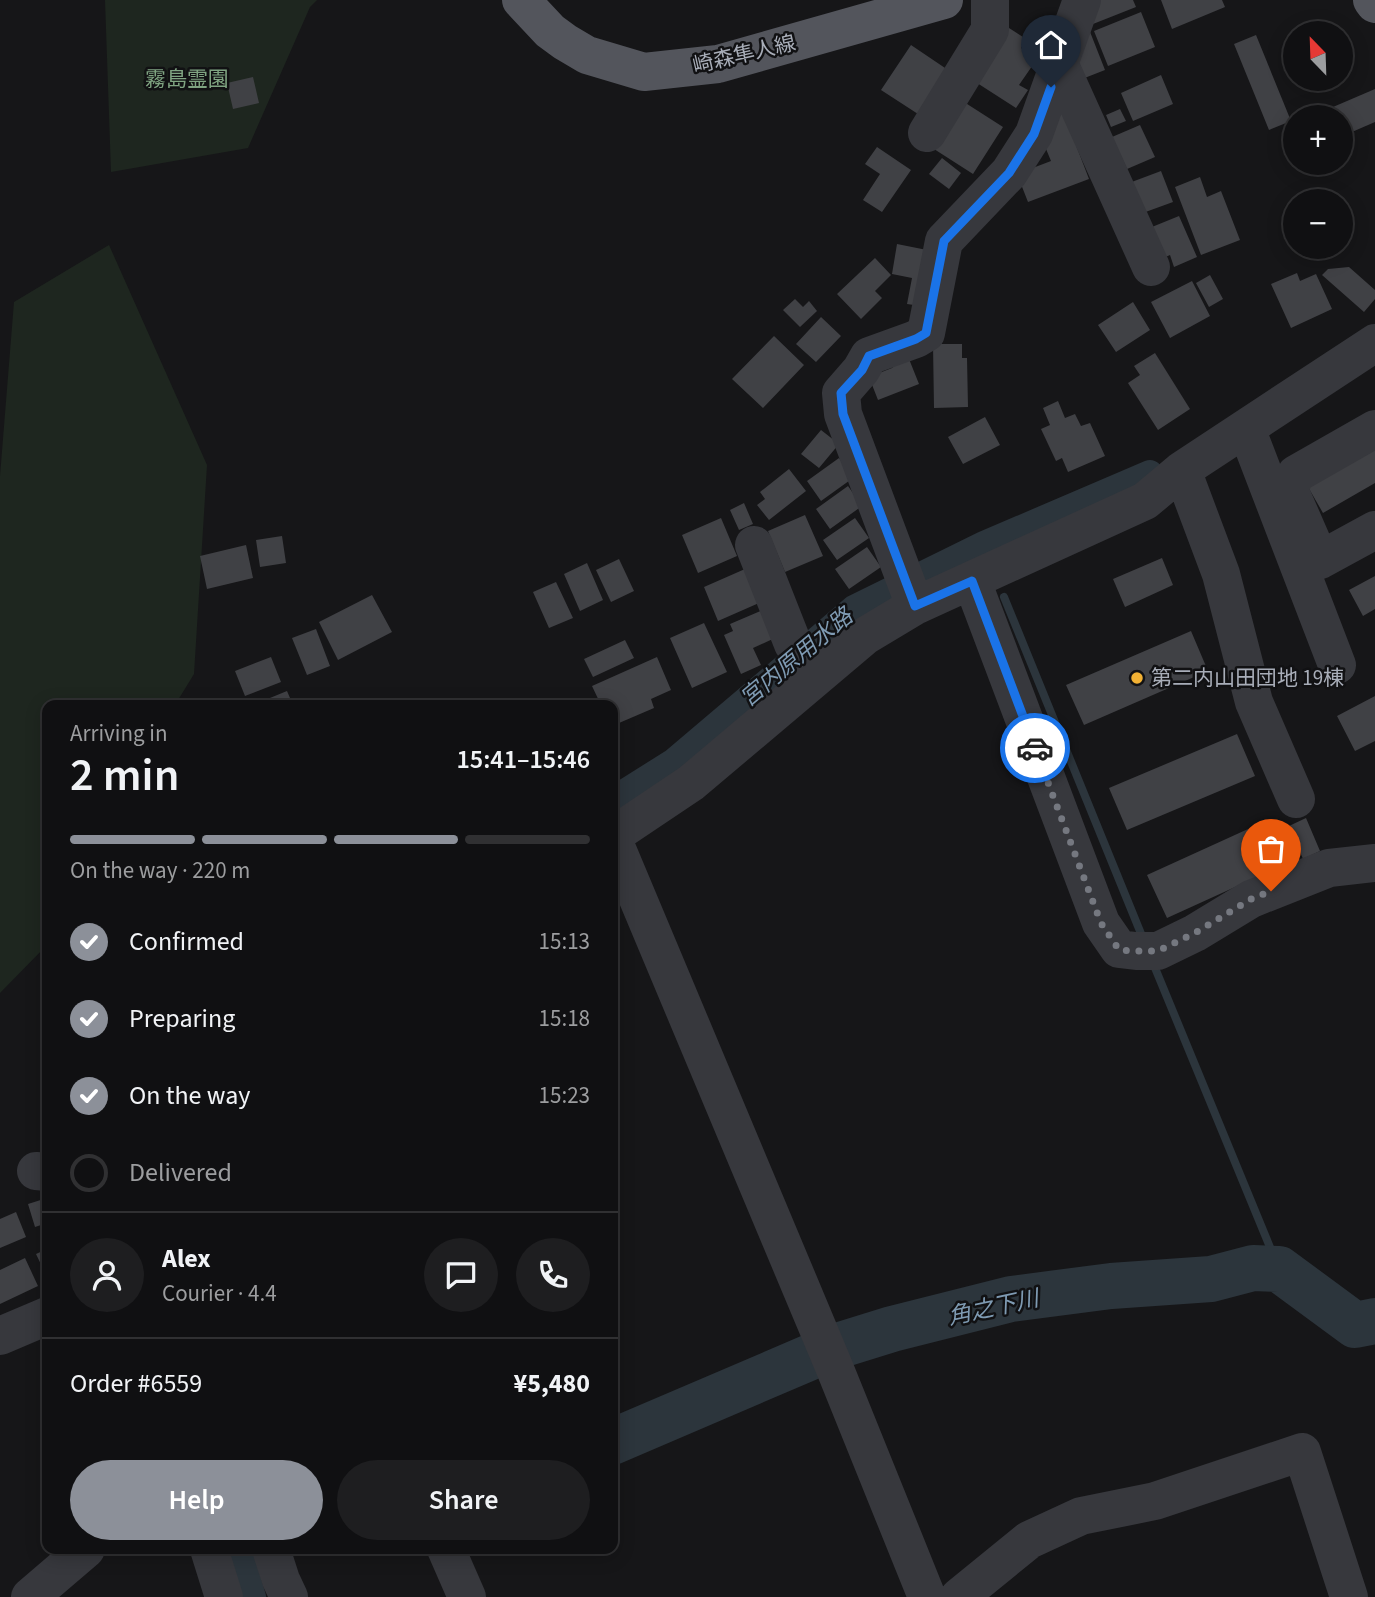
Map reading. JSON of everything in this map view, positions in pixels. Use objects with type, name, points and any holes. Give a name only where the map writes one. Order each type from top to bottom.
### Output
[{"type":"main road","name":"崎森隼人線","points":[[521,0],[550,31],[587,55],[645,72],[718,64],[944,0]]},
{"type":"main road","points":[[1372,0],[1375,4]]},
{"type":"street","points":[[927,133],[990,30],[990,0]]},
{"type":"street","points":[[909,591],[843,414],[841,393],[862,370],[869,356],[926,333],[944,241],[1009,173],[1034,134],[1082,0]]},
{"type":"street","points":[[1059,63],[1152,267]]},
{"type":"street","points":[[618,832],[691,783],[806,663],[865,636],[909,591],[972,581],[1145,501],[1182,470],[1375,343]]},
{"type":"street","points":[[1246,428],[1337,665]]},
{"type":"street","points":[[1353,630],[1289,489],[1296,474],[1375,429]]},
{"type":"street","points":[[1182,470],[1221,574],[1254,702],[1296,799]]},
{"type":"street","points":[[1320,560],[1375,530]]},
{"type":"street","points":[[754,545],[806,663]]},
{"type":"street","points":[[972,581],[1101,923],[1119,950],[1147,951],[1195,933],[1251,899],[1329,868],[1375,863]]},
{"type":"street","points":[[618,850],[828,1352],[927,1597]]},
{"type":"street","points":[[0,1336],[42,1318]]},
{"type":"street","points":[[959,1597],[1029,1540],[1081,1516],[1155,1501],[1302,1452],[1349,1597]]},
{"type":"street","points":[[30,1597],[80,1554]]},
{"type":"street","points":[[211,1554],[224,1597]]},
{"type":"street","points":[[273,1554],[289,1597]]},
{"type":"street","points":[[448,1554],[467,1597]]},
{"type":"green space","name":"霧島霊園","points":[[105,0],[317,0],[310,7],[248,148],[111,172]]},
{"type":"green space","points":[[109,245],[207,465],[194,674],[178,700],[42,700],[42,950],[0,993],[0,476],[14,302]]},
{"type":"building","points":[[1094,0],[1133,0],[1136,7],[1093,24]]},
{"type":"building","points":[[1161,0],[1222,0],[1225,7],[1172,29]]},
{"type":"building","points":[[1141,12],[1155,47],[1108,66],[1094,31]]},
{"type":"building","points":[[1083,14],[1105,70],[1082,79],[1069,48]]},
{"type":"building","points":[[1009,28],[1026,39],[1021,48],[1037,59],[1019,85],[1028,90],[1016,108],[974,81]]},
{"type":"building","points":[[1256,35],[1284,105],[1283,124],[1269,130],[1234,44]]},
{"type":"building","points":[[911,45],[948,70],[918,114],[881,90]]},
{"type":"building","points":[[1161,75],[1173,104],[1133,121],[1121,93]]},
{"type":"building","points":[[253,77],[259,103],[233,109],[227,83]]},
{"type":"building","points":[[1375,89],[1375,122],[1353,132],[1353,105],[1338,105]]},
{"type":"building","points":[[964,102],[1003,127],[973,174],[934,149]]},
{"type":"building","points":[[1061,106],[1089,179],[1028,202],[1017,174],[1051,161],[1039,132]]},
{"type":"building","points":[[1120,109],[1126,121],[1111,127],[1106,115]]},
{"type":"building","points":[[1140,125],[1155,157],[1127,169],[1112,137]]},
{"type":"building","points":[[877,147],[911,170],[882,212],[863,200],[880,174],[865,164]]},
{"type":"building","points":[[942,158],[961,173],[949,189],[929,174]]},
{"type":"building","points":[[1161,171],[1173,202],[1140,214],[1129,183]]},
{"type":"building","points":[[1200,177],[1207,197],[1221,191],[1240,240],[1201,255],[1175,187]]},
{"type":"building","points":[[1179,216],[1197,257],[1174,267],[1170,255],[1159,260],[1147,229]]},
{"type":"building","points":[[897,244],[932,251],[921,306],[907,304],[912,278],[892,274]]},
{"type":"building","points":[[875,258],[891,275],[875,291],[882,298],[861,319],[837,294]]},
{"type":"building","points":[[1349,267],[1375,290],[1375,299],[1364,312],[1322,275],[1328,269]]},
{"type":"building","points":[[1297,273],[1300,281],[1316,274],[1332,309],[1291,328],[1271,284]]},
{"type":"building","points":[[1210,275],[1223,299],[1209,307],[1196,283]]},
{"type":"building","points":[[1192,281],[1210,316],[1170,338],[1151,302]]},
{"type":"building","points":[[795,299],[803,307],[809,301],[817,311],[800,327],[783,310]]},
{"type":"building","points":[[1133,302],[1150,330],[1116,352],[1098,325]]},
{"type":"building","points":[[821,317],[841,336],[816,362],[796,344]]},
{"type":"building","points":[[774,336],[804,365],[763,408],[732,379]]},
{"type":"building","points":[[933,344],[962,344],[962,358],[967,358],[968,407],[934,408]]},
{"type":"building","points":[[1155,353],[1190,409],[1158,430],[1128,383],[1140,375],[1134,366]]},
{"type":"building","points":[[907,354],[919,384],[878,400],[869,377],[892,368]]},
{"type":"building","points":[[1058,401],[1065,418],[1075,414],[1081,426],[1090,423],[1105,456],[1068,472],[1062,458],[1056,461],[1041,429],[1050,425],[1043,408]]},
{"type":"building","points":[[985,417],[1000,445],[963,464],[948,437]]},
{"type":"building","points":[[821,430],[839,444],[819,468],[801,454]]},
{"type":"building","points":[[1375,448],[1375,483],[1323,513],[1308,487]]},
{"type":"building","points":[[839,458],[853,478],[821,501],[807,481]]},
{"type":"building","points":[[789,469],[806,491],[769,520],[757,505],[765,499],[760,492]]},
{"type":"building","points":[[848,486],[862,506],[830,529],[816,509]]},
{"type":"building","points":[[744,503],[753,524],[739,530],[730,510]]},
{"type":"building","points":[[805,515],[823,556],[785,572],[768,531]]},
{"type":"building","points":[[721,518],[737,556],[698,573],[682,535]]},
{"type":"building","points":[[855,518],[869,538],[837,560],[823,540]]},
{"type":"building","points":[[282,536],[286,563],[260,567],[256,540]]},
{"type":"building","points":[[246,545],[253,578],[207,589],[200,556]]},
{"type":"building","points":[[867,547],[881,567],[849,589],[835,569]]},
{"type":"building","points":[[1162,558],[1173,585],[1125,607],[1113,579]]},
{"type":"building","points":[[619,559],[634,591],[611,602],[596,570]]},
{"type":"building","points":[[587,563],[603,600],[580,611],[564,574]]},
{"type":"building","points":[[745,569],[759,603],[718,621],[704,587]]},
{"type":"building","points":[[1375,576],[1375,609],[1363,616],[1349,590]]},
{"type":"building","points":[[556,582],[573,618],[549,628],[533,592]]},
{"type":"building","points":[[372,595],[392,632],[338,660],[319,622]]},
{"type":"building","points":[[765,609],[777,637],[753,648],[761,665],[741,674],[724,635],[733,631],[730,624]]},
{"type":"building","points":[[704,623],[727,672],[692,688],[670,638]]},
{"type":"building","points":[[316,629],[330,666],[307,675],[292,638]]},
{"type":"building","name":"第二内山田団地 19棟","points":[[1191,631],[1208,671],[1084,725],[1066,685]]},
{"type":"building","points":[[625,640],[634,658],[593,677],[584,659]]},
{"type":"building","points":[[271,657],[281,682],[245,696],[235,671]]},
{"type":"building","points":[[657,657],[671,690],[651,699],[654,708],[618,723],[618,700],[599,700],[592,686]]},
{"type":"building","points":[[287,691],[291,700],[265,700]]},
{"type":"building","points":[[1375,696],[1375,741],[1355,751],[1337,716]]},
{"type":"building","points":[[1237,734],[1255,776],[1127,830],[1109,788]]},
{"type":"building","points":[[1306,818],[1320,851],[1303,859],[1289,826]]},
{"type":"building","points":[[1270,819],[1290,862],[1167,918],[1147,875]]},
{"type":"building","points":[[42,1200],[42,1225],[35,1227],[28,1204]]},
{"type":"building","points":[[16,1212],[26,1237],[0,1248],[0,1219]]},
{"type":"building","points":[[42,1251],[42,1267],[36,1254]]},
{"type":"building","points":[[25,1258],[38,1286],[0,1304],[0,1270]]},
{"type":"waterway","name":"宮内原用水路","points":[[618,796],[674,761],[854,608],[984,544],[1150,473]]},
{"type":"waterway","points":[[984,544],[986,552]]},
{"type":"waterway","points":[[1004,597],[1144,941]]},
{"type":"waterway","points":[[1153,963],[1279,1269]]},
{"type":"waterway","name":"角之下川","points":[[618,1439],[834,1347],[892,1329],[1011,1299],[1111,1286],[1211,1279],[1253,1268],[1279,1269],[1355,1325],[1375,1321]]},
{"type":"waterway","name":"宮内原用水路","points":[[240,1554],[253,1597]]},
{"type":"way so far","points":[[1035,748],[1101,923],[1119,950],[1158,951],[1195,933],[1251,899],[1271,891]]},
{"type":"place","name":"第二内山田団地 19棟","points":[[1137,678]]},
{"type":"route","points":[[1035,748],[972,581],[915,606],[843,414],[841,393],[862,370],[869,356],[926,333],[944,241],[1009,173],[1034,134],[1051,87]]}]
